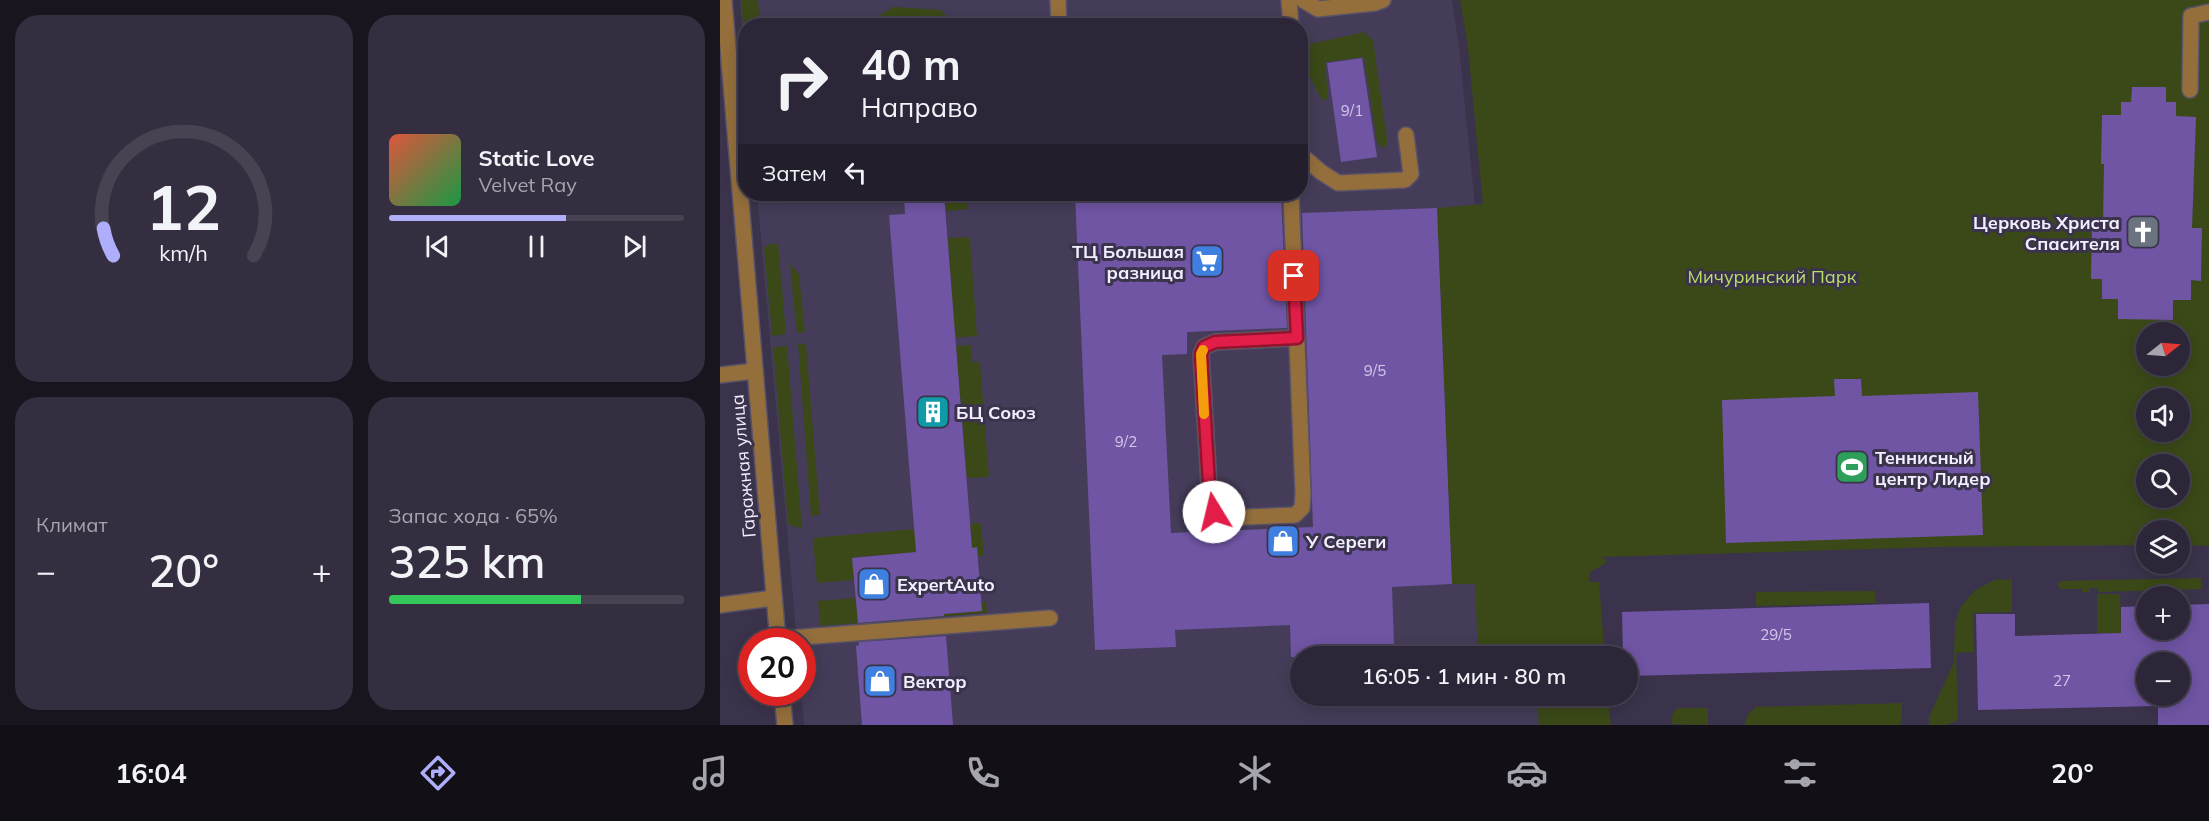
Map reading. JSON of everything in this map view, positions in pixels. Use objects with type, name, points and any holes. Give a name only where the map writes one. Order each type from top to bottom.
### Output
[{"type":"street","name":"Гаражная улица","points":[[724,0],[738,173]]},
{"type":"street","points":[[1058,0],[1059,18]]},
{"type":"street","points":[[1289,0],[1290,18]]},
{"type":"street","points":[[1303,0],[1318,9],[1375,3],[1383,0]]},
{"type":"street","points":[[2190,90],[2191,16],[2209,12]]},
{"type":"street","points":[[1308,161],[1338,183],[1405,180],[1411,174],[1406,135]]},
{"type":"street","name":"Гаражная улица","points":[[740,201],[777,628]]},
{"type":"street","points":[[1291,201],[1297,338],[1303,494],[1302,508],[1295,515],[1219,518],[1210,500],[1201,354],[1204,347],[1215,342],[1297,338]]},
{"type":"street","points":[[720,375],[754,371]]},
{"type":"street","points":[[720,605],[774,598]]},
{"type":"street","points":[[816,638],[1050,618]]},
{"type":"street","points":[[783,706],[785,725]]},
{"type":"shaded area","points":[[740,0],[1452,0],[1459,47],[1493,383],[1538,646],[1290,646],[1290,706],[1544,706],[1546,725],[804,725],[802,706],[816,706],[816,628],[796,628],[758,201],[1308,201],[1308,18],[742,18]]},
{"type":"green space","points":[[741,0],[758,0],[759,18],[743,18]]},
{"type":"green space","name":"Мичуринский Парк","points":[[1460,0],[2209,0],[2209,546],[2190,545],[2190,520],[2136,520],[2136,545],[1937,547],[1602,557],[1608,562],[1590,572],[1589,582],[1599,582],[1604,646],[1478,646],[1475,584],[1452,584],[1437,208],[1483,204],[1468,48]]},
{"type":"green space","points":[[894,7],[941,10],[949,18],[875,18]]},
{"type":"green space","points":[[1364,32],[1373,40],[1387,139],[1386,147],[1382,148],[1377,142],[1364,57],[1325,62],[1328,98],[1323,101],[1308,72],[1308,44]]},
{"type":"green space","points":[[945,201],[967,201],[968,209],[946,211]]},
{"type":"green space","points":[[970,237],[977,336],[955,338],[948,238]]},
{"type":"green space","points":[[778,243],[786,334],[772,336],[764,248]]},
{"type":"green space","points":[[790,264],[799,274],[805,332],[797,333]]},
{"type":"green space","points":[[798,344],[806,344],[820,515],[811,516]]},
{"type":"green space","points":[[971,345],[972,362],[980,362],[989,477],[967,478],[956,346]]},
{"type":"green space","points":[[787,346],[802,528],[791,526],[788,523],[773,347]]},
{"type":"green space","points":[[981,523],[984,556],[978,556],[977,548],[853,557],[854,580],[817,583],[813,538]]},
{"type":"green space","points":[[2201,578],[2201,589],[2190,589],[2190,586],[2136,586],[2136,591],[2098,592],[2097,588],[2090,588],[2090,592],[2082,592],[2082,589],[2060,589],[2058,585],[2060,581]]},
{"type":"green space","points":[[2012,579],[2012,612],[1973,613],[1974,652],[1956,653],[1958,720],[1946,725],[1929,725],[1929,717],[1954,662],[1955,623],[1960,608],[1974,591],[1994,580]]},
{"type":"green space","points":[[1875,591],[1876,603],[1756,606],[1756,592]]},
{"type":"green space","points":[[2097,594],[2120,594],[2121,633],[2097,633]]},
{"type":"green space","points":[[856,598],[858,621],[982,611],[981,602],[986,602],[987,613],[820,626],[818,601]]},
{"type":"green space","points":[[1902,703],[1900,725],[1745,725],[1747,716],[1756,707]]},
{"type":"green space","points":[[1538,706],[1609,706],[1611,725],[1539,725]]},
{"type":"green space","points":[[1678,708],[1708,708],[1708,725],[1671,724],[1673,713]]},
{"type":"building","points":[[1362,58],[1377,157],[1341,162],[1327,63]]},
{"type":"building","points":[[2132,87],[2166,87],[2166,102],[2176,102],[2176,116],[2196,117],[2192,228],[2202,228],[2201,281],[2191,280],[2191,300],[2173,300],[2173,320],[2118,319],[2118,299],[2102,299],[2102,279],[2091,279],[2092,227],[2103,227],[2102,115],[2121,115],[2121,102],[2131,102]]},
{"type":"building","name":"БЦ Союз","points":[[904,201],[945,201],[972,548],[977,547],[982,611],[858,623],[852,558],[916,552],[889,215],[905,214]]},
{"type":"building","points":[[1075,201],[1281,201],[1287,328],[1187,332],[1187,354],[1162,355],[1171,533],[1313,527],[1302,213],[1437,208],[1452,584],[1392,587],[1394,645],[1291,646],[1290,625],[1175,630],[1176,647],[1095,650]]},
{"type":"building","name":"Теннисный центр Лидер","points":[[1834,379],[1861,379],[1862,396],[1978,392],[1983,535],[1726,543],[1722,400],[1835,396]]},
{"type":"building","points":[[1929,603],[1931,668],[1638,676],[1638,646],[1623,646],[1622,612]]},
{"type":"building","points":[[2209,604],[2209,725],[2158,725],[2158,706],[1978,710],[1976,614],[2015,614],[2015,636],[2121,633],[2121,607],[2136,606],[2136,640],[2190,640],[2190,605]]},
{"type":"building","points":[[946,636],[953,725],[862,725],[856,646],[859,642]]},
{"type":"slow traffic","points":[[1203,350],[1201,354],[1204,414]]},
{"type":"place","name":"Церковь Христа Спасителя","points":[[2143,232]]},
{"type":"place","name":"ТЦ Большая разница","points":[[1207,261]]},
{"type":"place","name":"БЦ Союз","points":[[933,412]]},
{"type":"place","name":"Теннисный центр Лидер","points":[[1852,467]]},
{"type":"place","name":"У Сереги","points":[[1283,541]]},
{"type":"place","name":"ExpertAuto","points":[[874,584]]},
{"type":"place","name":"Вектор","points":[[880,681]]},
{"type":"route","points":[[1214,512],[1210,500],[1201,354],[1204,347],[1215,342],[1297,338],[1294,276]]}]
